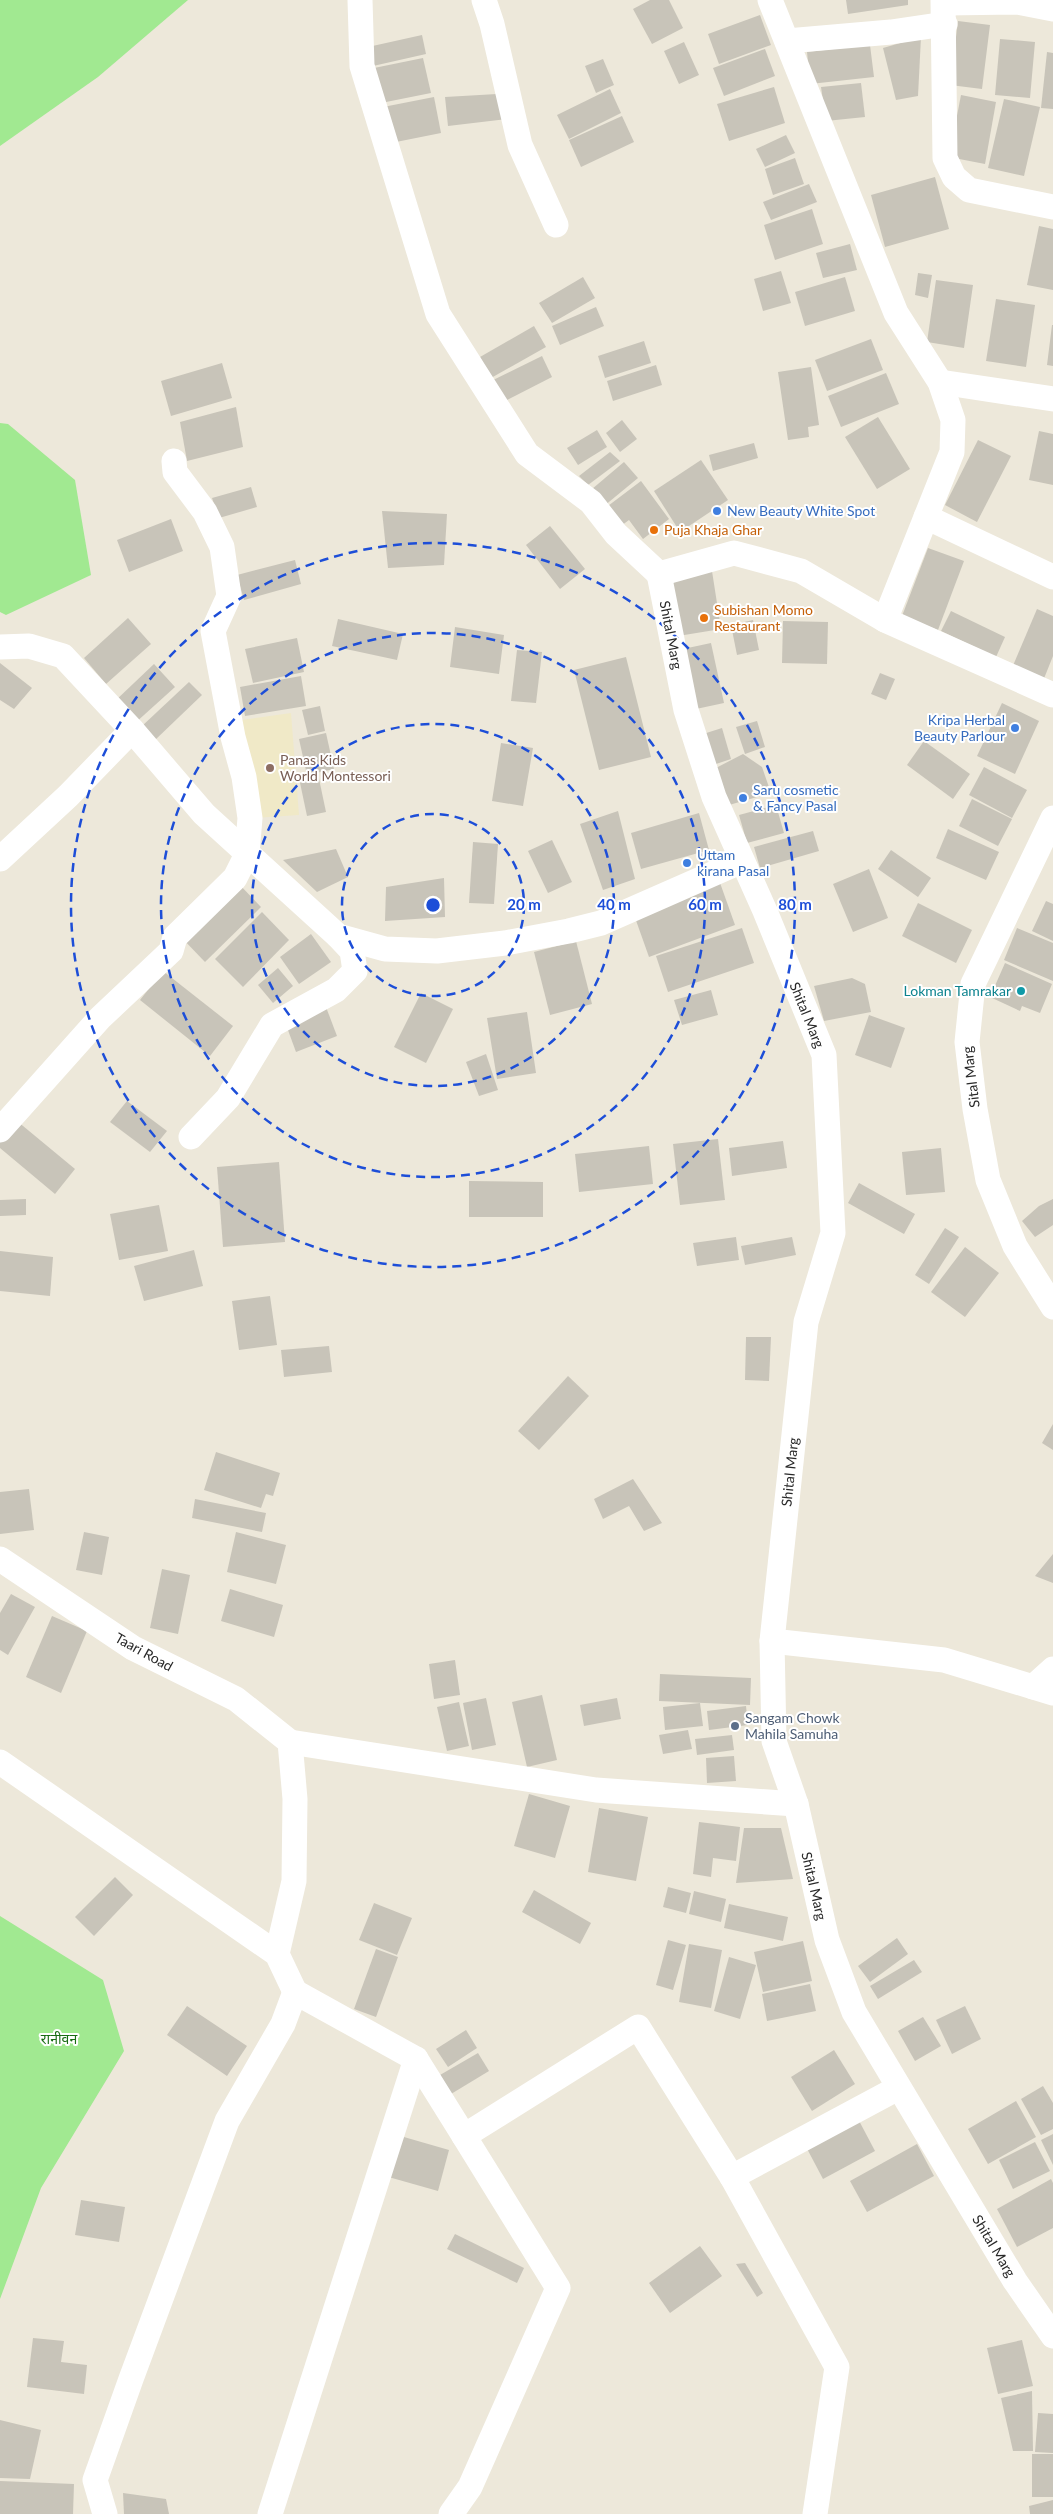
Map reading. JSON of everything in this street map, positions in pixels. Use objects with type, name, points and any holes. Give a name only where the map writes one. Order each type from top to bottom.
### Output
[{"type":"street","points":[[360,0],[362,66],[438,314],[527,454],[591,502],[616,534],[659,574],[734,553],[801,571],[885,620],[1053,695]]},
{"type":"street","points":[[484,0],[492,24],[520,145],[556,225]]},
{"type":"street","points":[[770,0],[896,313],[940,382],[953,420],[952,452],[885,620]]},
{"type":"street","points":[[787,41],[891,32],[944,9],[1017,2],[1053,9]]},
{"type":"street","points":[[944,9],[945,158],[954,177],[969,190],[1053,207]]},
{"type":"street","points":[[940,382],[1053,399]]},
{"type":"street","points":[[0,1130],[100,1018],[171,951],[175,938],[235,878],[247,854],[250,818],[244,776],[232,737],[213,631],[229,596],[222,547],[205,512],[176,472],[174,461]]},
{"type":"street","points":[[926,517],[1053,577]]},
{"type":"street","name":"Shital Marg","points":[[659,574],[686,710],[714,797],[765,911],[824,1056],[832,1233],[806,1322],[772,1641],[774,1741],[796,1804],[827,1940],[854,2012],[1015,2281],[1053,2336]]},
{"type":"street","points":[[0,648],[29,646],[63,656],[132,730],[204,814],[352,951],[355,971],[336,990],[272,1025],[228,1098],[191,1137]]},
{"type":"street","points":[[0,859],[68,796],[132,730]]},
{"type":"street","name":"Sital Marg","points":[[1053,818],[973,984],[966,1042],[975,1110],[988,1180],[1015,1246],[1053,1307]]},
{"type":"street","points":[[338,936],[386,949],[437,951],[505,943],[601,923],[742,861]]},
{"type":"street","name":"Taari Road","points":[[0,1559],[132,1648],[236,1699],[290,1742]]},
{"type":"street","points":[[772,1641],[944,1660],[1043,1690],[1053,1669]]},
{"type":"street","points":[[277,1954],[294,1881],[295,1799],[290,1742],[596,1790],[796,1804]]},
{"type":"street","points":[[0,1762],[277,1954],[295,1992],[416,2059],[558,2288],[470,2487],[451,2514]]},
{"type":"street","points":[[105,2514],[96,2480],[154,2316],[227,2121],[282,2024],[295,1992]]},
{"type":"street","points":[[464,2136],[638,2027],[732,2177],[837,2368],[815,2514]]},
{"type":"street","points":[[270,2514],[416,2059]]},
{"type":"street","points":[[732,2177],[898,2088]]},
{"type":"shaded area","name":"Panas Kids World Montessori","points":[[291,713],[299,815],[255,818],[235,721]]},
{"type":"green space","points":[[0,0],[188,0],[98,77],[0,146]]},
{"type":"green space","points":[[0,423],[8,424],[75,480],[91,575],[6,615],[0,612]]},
{"type":"green space","name":"रानीवन","points":[[0,1916],[103,1980],[124,2051],[41,2188],[0,2299]]},
{"type":"building","points":[[650,0],[669,0],[683,28],[652,44],[633,9]]},
{"type":"building","points":[[846,0],[908,0],[908,5],[848,14]]},
{"type":"building","points":[[760,15],[771,45],[719,64],[708,34]]},
{"type":"building","points":[[958,21],[990,25],[982,89],[950,85]]},
{"type":"building","points":[[422,35],[426,54],[373,66],[368,47]]},
{"type":"building","points":[[921,37],[918,96],[896,100],[883,48]]},
{"type":"building","points":[[1000,39],[1035,42],[1030,98],[995,95]]},
{"type":"building","points":[[684,42],[699,75],[679,84],[664,51]]},
{"type":"building","points":[[870,45],[874,77],[810,84],[807,52]]},
{"type":"building","points":[[765,49],[775,76],[724,96],[713,68]]},
{"type":"building","points":[[1047,52],[1053,53],[1053,109],[1041,108]]},
{"type":"building","points":[[423,58],[431,93],[381,103],[374,68]]},
{"type":"building","points":[[603,59],[614,85],[596,93],[585,66]]},
{"type":"building","points":[[861,83],[865,117],[826,121],[821,87]]},
{"type":"building","points":[[774,87],[785,123],[729,141],[717,104]]},
{"type":"building","points":[[610,89],[621,113],[569,139],[557,115]]},
{"type":"building","points":[[497,94],[507,119],[448,126],[445,97]]},
{"type":"building","points":[[961,95],[996,102],[985,164],[949,157]]},
{"type":"building","points":[[434,97],[441,133],[386,144],[378,108]]},
{"type":"building","points":[[1004,99],[1040,107],[1024,176],[988,168]]},
{"type":"building","points":[[622,116],[634,142],[581,167],[569,140]]},
{"type":"building","points":[[786,135],[795,153],[765,167],[756,149]]},
{"type":"building","points":[[795,158],[804,184],[773,195],[765,169]]},
{"type":"building","points":[[935,177],[949,229],[885,247],[871,195]]},
{"type":"building","points":[[809,184],[817,202],[771,220],[763,202]]},
{"type":"building","points":[[812,209],[823,244],[775,260],[764,225]]},
{"type":"building","points":[[1039,226],[1053,229],[1053,290],[1027,285]]},
{"type":"building","points":[[850,244],[857,270],[823,278],[816,253]]},
{"type":"building","points":[[781,271],[791,303],[763,311],[754,279]]},
{"type":"building","points":[[918,273],[932,275],[928,298],[915,295]]},
{"type":"building","points":[[583,277],[595,298],[552,323],[539,303]]},
{"type":"building","points":[[845,277],[855,311],[805,326],[795,292]]},
{"type":"building","points":[[936,280],[973,285],[964,348],[927,342]]},
{"type":"building","points":[[996,299],[1035,305],[1026,367],[986,361]]},
{"type":"building","points":[[596,307],[604,326],[560,345],[552,326]]},
{"type":"building","points":[[1053,325],[1053,366],[1047,365]]},
{"type":"building","points":[[534,326],[546,347],[491,378],[480,357]]},
{"type":"building","points":[[871,339],[883,370],[827,391],[815,360]]},
{"type":"building","points":[[644,341],[651,363],[605,378],[598,356]]},
{"type":"building","points":[[542,356],[552,377],[497,405],[487,383]]},
{"type":"building","points":[[222,363],[232,398],[171,416],[161,381]]},
{"type":"building","points":[[656,365],[662,385],[613,401],[607,381]]},
{"type":"building","points":[[811,367],[819,425],[808,427],[809,437],[788,440],[778,372]]},
{"type":"building","points":[[886,373],[899,404],[841,427],[828,396]]},
{"type":"building","points":[[236,407],[243,447],[187,461],[180,422]]},
{"type":"building","points":[[878,417],[910,469],[877,489],[845,437]]},
{"type":"building","points":[[622,420],[637,439],[620,452],[606,433]]},
{"type":"building","points":[[597,430],[607,447],[578,465],[567,448]]},
{"type":"building","points":[[1039,431],[1053,434],[1053,485],[1029,480]]},
{"type":"building","points":[[978,440],[1011,456],[977,522],[945,505]]},
{"type":"building","points":[[754,443],[758,458],[713,471],[709,455]]},
{"type":"building","points":[[610,452],[620,461],[588,485],[579,476]]},
{"type":"building","points":[[701,460],[728,500],[680,532],[654,491]]},
{"type":"building","points":[[624,462],[638,478],[598,511],[585,495]]},
{"type":"building","points":[[641,481],[669,519],[643,539],[629,520],[614,531],[600,512]]},
{"type":"building","points":[[251,487],[257,507],[219,518],[212,498]]},
{"type":"building","points":[[382,511],[447,514],[444,565],[388,568]]},
{"type":"building","points":[[171,519],[183,551],[129,572],[117,540]]},
{"type":"building","points":[[550,526],[585,569],[560,589],[526,545]]},
{"type":"building","points":[[928,548],[964,561],[938,630],[902,616]]},
{"type":"building","points":[[295,560],[301,584],[244,600],[237,575]]},
{"type":"building","points":[[712,571],[721,629],[672,637],[663,579]]},
{"type":"building","points":[[1037,609],[1053,616],[1053,656],[1043,681],[1012,668]]},
{"type":"building","points":[[951,611],[1005,637],[996,657],[941,631]]},
{"type":"building","points":[[128,618],[151,644],[106,684],[84,658]]},
{"type":"building","points":[[338,619],[403,634],[397,660],[332,646]]},
{"type":"building","points":[[753,620],[759,650],[737,655],[731,625]]},
{"type":"building","points":[[783,621],[828,622],[827,664],[782,663]]},
{"type":"building","points":[[455,627],[504,635],[499,674],[450,667]]},
{"type":"building","points":[[297,638],[304,672],[253,683],[245,649]]},
{"type":"building","points":[[711,643],[724,703],[696,709],[683,649]]},
{"type":"building","points":[[517,650],[542,652],[536,703],[511,701]]},
{"type":"building","points":[[626,657],[651,757],[599,770],[574,670]]},
{"type":"building","points":[[0,663],[32,688],[14,709],[0,700]]},
{"type":"building","points":[[154,664],[175,687],[134,724],[114,702]]},
{"type":"building","points":[[880,673],[895,679],[886,700],[871,694]]},
{"type":"building","points":[[301,676],[306,706],[245,716],[240,687]]},
{"type":"building","points":[[189,682],[202,695],[154,741],[141,727]]},
{"type":"building","points":[[1002,703],[1039,721],[1015,774],[977,756]]},
{"type":"building","points":[[320,706],[325,731],[308,735],[302,710]]},
{"type":"building","points":[[757,721],[765,747],[745,754],[736,727]]},
{"type":"building","points":[[722,728],[731,759],[710,766],[700,735]]},
{"type":"building","points":[[326,733],[334,769],[307,775],[299,739]]},
{"type":"building","points":[[924,741],[970,774],[953,799],[907,765]]},
{"type":"building","points":[[501,743],[533,748],[523,806],[492,801]]},
{"type":"building","points":[[743,754],[762,767],[771,793],[722,807],[712,770]]},
{"type":"building","points":[[984,767],[1027,790],[1012,818],[969,795]]},
{"type":"building","points":[[318,774],[326,812],[307,816],[299,778]]},
{"type":"building","points":[[972,799],[1012,819],[998,846],[959,826]]},
{"type":"building","points":[[776,805],[784,833],[747,843],[739,815]]},
{"type":"building","points":[[618,811],[635,879],[603,890],[580,824]]},
{"type":"building","points":[[699,813],[709,850],[641,869],[631,833]]},
{"type":"building","points":[[948,829],[999,852],[986,880],[936,858]]},
{"type":"building","points":[[813,831],[819,851],[760,868],[754,847]]},
{"type":"building","points":[[552,840],[572,882],[548,893],[528,851]]},
{"type":"building","points":[[473,842],[498,844],[494,904],[469,903]]},
{"type":"building","points":[[336,849],[348,877],[317,892],[283,860]]},
{"type":"building","points":[[891,850],[931,878],[918,897],[878,869]]},
{"type":"building","points":[[869,869],[888,918],[853,932],[833,884]]},
{"type":"building","points":[[444,878],[445,917],[385,921],[386,887]]},
{"type":"building","points":[[719,880],[735,925],[649,957],[633,912]]},
{"type":"building","points":[[236,881],[261,907],[205,962],[180,936]]},
{"type":"building","points":[[1046,901],[1053,904],[1053,941],[1032,931]]},
{"type":"building","points":[[918,903],[972,930],[956,963],[902,936]]},
{"type":"building","points":[[262,912],[289,940],[243,987],[215,959]]},
{"type":"building","points":[[742,928],[754,963],[668,992],[656,956]]},
{"type":"building","points":[[1017,928],[1053,943],[1053,981],[1004,960]]},
{"type":"building","points":[[311,934],[331,962],[299,984],[280,957]]},
{"type":"building","points":[[576,941],[592,1004],[550,1015],[534,952]]},
{"type":"building","name":"Lokman Tamrakar","points":[[1005,963],[1052,984],[1040,1013],[1022,1006],[1020,1011],[990,997]]},
{"type":"building","points":[[278,968],[293,986],[273,1003],[258,985]]},
{"type":"building","points":[[163,971],[233,1026],[210,1056],[140,1000]]},
{"type":"building","points":[[852,978],[865,984],[871,1012],[824,1021],[814,986]]},
{"type":"building","points":[[711,990],[718,1015],[682,1025],[674,1000]]},
{"type":"building","points":[[421,993],[453,1009],[426,1063],[394,1047]]},
{"type":"building","points":[[326,1007],[337,1036],[296,1052],[285,1022]]},
{"type":"building","points":[[527,1012],[536,1073],[497,1079],[487,1018]]},
{"type":"building","points":[[869,1015],[905,1028],[891,1068],[855,1055]]},
{"type":"building","points":[[486,1054],[498,1090],[479,1096],[466,1062]]},
{"type":"building","points":[[127,1101],[167,1131],[150,1152],[110,1122]]},
{"type":"building","points":[[17,1121],[75,1169],[55,1194],[0,1148],[0,1142]]},
{"type":"building","points":[[718,1139],[725,1200],[680,1205],[673,1144]]},
{"type":"building","points":[[783,1141],[787,1168],[732,1176],[729,1148]]},
{"type":"building","points":[[649,1146],[653,1184],[579,1192],[575,1154]]},
{"type":"building","points":[[941,1148],[945,1192],[906,1195],[902,1152]]},
{"type":"building","points":[[279,1162],[285,1242],[223,1247],[217,1167]]},
{"type":"building","points":[[469,1181],[543,1182],[543,1217],[469,1217]]},
{"type":"building","points":[[859,1183],[915,1214],[904,1234],[848,1203]]},
{"type":"building","points":[[26,1199],[26,1215],[0,1216],[0,1200]]},
{"type":"building","points":[[1053,1199],[1053,1225],[1035,1237],[1022,1221],[1039,1206]]},
{"type":"building","points":[[159,1205],[168,1251],[119,1260],[110,1214]]},
{"type":"building","points":[[945,1228],[959,1237],[929,1284],[915,1275]]},
{"type":"building","points":[[736,1237],[739,1260],[697,1266],[693,1243]]},
{"type":"building","points":[[792,1237],[796,1255],[745,1265],[741,1246]]},
{"type":"building","points":[[965,1247],[999,1273],[965,1317],[931,1292]]},
{"type":"building","points":[[194,1250],[203,1286],[144,1301],[134,1266]]},
{"type":"building","points":[[0,1251],[53,1257],[50,1296],[0,1291]]},
{"type":"building","points":[[270,1296],[277,1345],[239,1350],[232,1301]]},
{"type":"building","points":[[746,1337],[771,1337],[769,1381],[745,1380]]},
{"type":"building","points":[[329,1346],[332,1372],[284,1377],[281,1350]]},
{"type":"building","points":[[568,1376],[589,1396],[539,1450],[518,1431]]},
{"type":"building","points":[[1053,1424],[1053,1450],[1042,1443]]},
{"type":"building","points":[[216,1452],[280,1473],[273,1496],[266,1494],[261,1508],[204,1490]]},
{"type":"building","points":[[633,1479],[662,1523],[644,1531],[629,1506],[603,1519],[594,1499]]},
{"type":"building","points":[[29,1489],[34,1530],[0,1534],[0,1492]]},
{"type":"building","points":[[195,1499],[266,1513],[262,1532],[192,1518]]},
{"type":"building","points":[[84,1532],[109,1537],[102,1575],[76,1570]]},
{"type":"building","points":[[236,1532],[286,1545],[276,1584],[227,1572]]},
{"type":"building","points":[[1053,1554],[1053,1583],[1035,1576]]},
{"type":"building","points":[[162,1569],[190,1575],[178,1634],[150,1628]]},
{"type":"building","points":[[230,1589],[283,1605],[274,1637],[221,1621]]},
{"type":"building","points":[[11,1594],[35,1607],[8,1655],[0,1650],[0,1613]]},
{"type":"building","points":[[52,1616],[87,1631],[61,1693],[26,1677]]},
{"type":"building","points":[[455,1660],[460,1695],[434,1699],[429,1664]]},
{"type":"building","points":[[660,1674],[751,1678],[750,1705],[659,1701]]},
{"type":"building","points":[[542,1695],[557,1760],[527,1767],[512,1702]]},
{"type":"building","points":[[486,1698],[496,1745],[472,1750],[463,1703]]},
{"type":"building","points":[[617,1698],[621,1719],[584,1726],[580,1705]]},
{"type":"building","points":[[459,1702],[469,1746],[447,1751],[437,1707]]},
{"type":"building","points":[[700,1703],[703,1726],[665,1730],[663,1707]]},
{"type":"building","points":[[746,1706],[748,1725],[709,1730],[707,1711]]},
{"type":"building","points":[[688,1730],[692,1749],[663,1754],[659,1735]]},
{"type":"building","points":[[732,1735],[734,1750],[697,1755],[695,1739]]},
{"type":"building","points":[[734,1756],[736,1781],[707,1783],[706,1758]]},
{"type":"building","points":[[529,1794],[570,1806],[555,1858],[514,1846]]},
{"type":"building","points":[[599,1808],[648,1817],[636,1881],[588,1872]]},
{"type":"building","points":[[699,1822],[740,1827],[736,1861],[713,1858],[711,1877],[693,1874]]},
{"type":"building","points":[[744,1828],[781,1828],[793,1879],[736,1883]]},
{"type":"building","points":[[115,1877],[133,1895],[94,1936],[75,1917]]},
{"type":"building","points":[[668,1887],[691,1893],[686,1913],[663,1907]]},
{"type":"building","points":[[534,1890],[591,1923],[580,1944],[522,1912]]},
{"type":"building","points":[[694,1891],[726,1899],[721,1922],[689,1914]]},
{"type":"building","points":[[374,1903],[412,1918],[397,1955],[359,1940]]},
{"type":"building","points":[[729,1904],[788,1917],[783,1941],[724,1928]]},
{"type":"building","points":[[897,1938],[908,1954],[870,1982],[858,1966]]},
{"type":"building","points":[[668,1940],[686,1945],[673,1990],[656,1985]]},
{"type":"building","points":[[803,1941],[812,1981],[763,1992],[754,1952]]},
{"type":"building","points":[[689,1944],[722,1950],[711,2008],[679,2002]]},
{"type":"building","points":[[376,1949],[398,1957],[376,2017],[354,2009]]},
{"type":"building","points":[[729,1957],[756,1965],[740,2019],[714,2011]]},
{"type":"building","points":[[914,1960],[922,1972],[878,1999],[870,1986]]},
{"type":"building","points":[[810,1984],[816,2011],[767,2021],[762,1994]]},
{"type":"building","points":[[187,2006],[247,2046],[227,2076],[167,2035]]},
{"type":"building","points":[[965,2006],[981,2039],[952,2054],[936,2020]]},
{"type":"building","points":[[923,2017],[941,2046],[915,2061],[898,2031]]},
{"type":"building","points":[[466,2030],[477,2048],[448,2067],[436,2049]]},
{"type":"building","points":[[834,2050],[855,2084],[812,2111],[791,2077]]},
{"type":"building","points":[[478,2053],[489,2071],[451,2094],[440,2075]]},
{"type":"building","points":[[1043,2086],[1053,2103],[1053,2129],[1041,2135],[1021,2099]]},
{"type":"building","points":[[1016,2101],[1036,2137],[988,2164],[968,2129]]},
{"type":"building","points":[[856,2115],[875,2151],[823,2179],[804,2143]]},
{"type":"building","points":[[1053,2134],[1053,2165],[1041,2140]]},
{"type":"building","points":[[397,2135],[449,2150],[438,2191],[385,2176]]},
{"type":"building","points":[[1035,2142],[1050,2171],[1013,2189],[999,2160]]},
{"type":"building","points":[[917,2144],[934,2176],[867,2212],[850,2181]]},
{"type":"building","points":[[1051,2179],[1053,2183],[1053,2228],[1017,2247],[997,2209]]},
{"type":"building","points":[[81,2200],[125,2207],[119,2242],[75,2235]]},
{"type":"building","points":[[455,2234],[524,2268],[517,2283],[447,2249]]},
{"type":"building","points":[[700,2246],[722,2276],[670,2313],[649,2283]]},
{"type":"building","points":[[745,2263],[763,2293],[757,2297],[736,2264]]},
{"type":"building","points":[[33,2338],[64,2341],[61,2362],[87,2365],[84,2394],[27,2387]]},
{"type":"building","points":[[1022,2340],[1033,2386],[998,2394],[987,2348]]},
{"type":"building","points":[[1032,2391],[1033,2451],[1013,2451],[1001,2398]]},
{"type":"building","points":[[1038,2413],[1053,2414],[1053,2453],[1035,2452]]},
{"type":"building","points":[[0,2420],[41,2430],[30,2479],[0,2478]]},
{"type":"building","points":[[1032,2454],[1053,2454],[1053,2497],[1032,2497]]},
{"type":"building","points":[[0,2481],[74,2484],[73,2514],[0,2514]]},
{"type":"building","points":[[123,2493],[166,2499],[169,2514],[124,2514]]},
{"type":"building","points":[[1053,2500],[1053,2514],[1030,2514],[1029,2506]]},
{"type":"place","name":"New Beauty White Spot","points":[[717,511]]},
{"type":"place","name":"Puja Khaja Ghar","points":[[654,530]]},
{"type":"place","name":"Subishan Momo Restaurant","points":[[704,618]]},
{"type":"place","name":"Kripa Herbal Beauty Parlour","points":[[1015,728]]},
{"type":"place","name":"Panas Kids World Montessori","points":[[270,768]]},
{"type":"place","name":"Saru cosmetic & Fancy Pasal","points":[[743,798]]},
{"type":"place","name":"Uttam kirana Pasal","points":[[687,863]]},
{"type":"place","name":"Lokman Tamrakar","points":[[1021,991]]},
{"type":"place","name":"Sangam Chowk Mahila Samuha","points":[[735,1726]]}]
